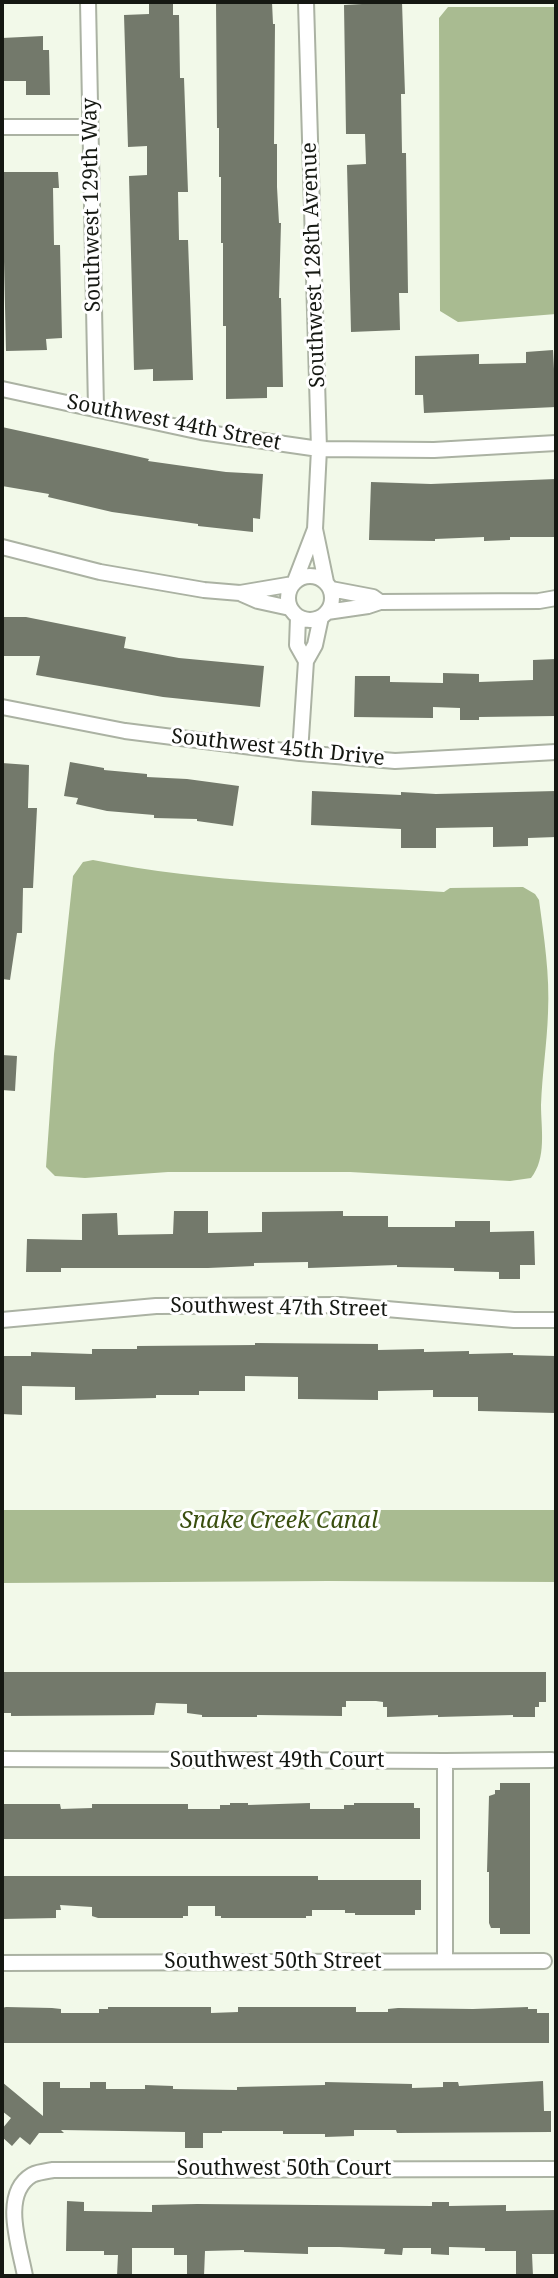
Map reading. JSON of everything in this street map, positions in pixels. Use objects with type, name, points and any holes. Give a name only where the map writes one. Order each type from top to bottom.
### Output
[{"type":"street","name":"Southwest 129th Way","points":[[88,2],[96,409]]},
{"type":"street","name":"Southwest 128th Avenue","points":[[306,2],[319,449],[315,529],[328,586]]},
{"type":"street","points":[[2,127],[91,127]]},
{"type":"street","name":"Southwest 44th Street","points":[[2,389],[201,432],[319,449],[435,450],[556,443]]},
{"type":"street","name":"Southwest 128th Avenue","points":[[294,582],[315,529]]},
{"type":"street","points":[[2,547],[100,572],[205,590],[240,593],[314,576],[328,586],[373,597],[380,602]]},
{"type":"street","points":[[294,582],[288,595],[294,612],[297,645],[306,661]]},
{"type":"street","points":[[300,753],[306,661],[316,645],[324,615],[332,601],[328,586]]},
{"type":"street","points":[[240,593],[310,620],[380,602],[539,601],[556,598]]},
{"type":"street","name":"Southwest 45th Drive","points":[[2,707],[125,731],[300,753],[395,761],[556,752]]},
{"type":"street","name":"Southwest 47th Street","points":[[2,1320],[156,1306],[327,1305],[514,1320],[556,1320]]},
{"type":"street","name":"Southwest 49th Court","points":[[2,1759],[445,1762],[552,1760]]},
{"type":"street","points":[[445,1762],[445,1961]]},
{"type":"street","name":"Southwest 50th Street","points":[[2,1964],[544,1961]]},
{"type":"street","name":"Southwest 50th Court","points":[[25,2276],[13,2209],[17,2188],[33,2175],[53,2170],[556,2169]]},
{"type":"water","points":[[448,7],[556,7],[556,314],[458,322],[440,311],[439,18]]},
{"type":"water","points":[[93,860],[180,874],[268,882],[444,892],[450,888],[523,887],[535,894],[539,900],[543,928],[548,999],[541,1105],[541,1152],[531,1178],[510,1181],[350,1172],[168,1172],[85,1178],[55,1176],[46,1167],[54,1054],[73,876],[83,862]]},
{"type":"water","name":"Snake Creek Canal","points":[[2,1510],[556,1510],[556,1582],[2,1583]]},
{"type":"building","points":[[216,2],[272,2],[275,24],[274,144],[277,144],[277,187],[281,223],[279,298],[283,387],[267,387],[267,398],[226,399],[226,326],[223,326],[221,177],[217,128]]},
{"type":"building","points":[[361,2],[402,2],[405,94],[401,94],[402,153],[406,153],[408,293],[399,293],[400,330],[351,332],[347,165],[366,164],[365,134],[346,134],[344,5],[362,4]]},
{"type":"building","points":[[149,4],[173,4],[173,15],[179,15],[180,78],[184,78],[188,192],[178,192],[179,240],[188,240],[193,380],[153,381],[153,369],[134,370],[129,176],[147,175],[147,146],[128,147],[124,15],[149,14]]},
{"type":"building","points":[[43,36],[43,50],[49,50],[50,95],[26,95],[26,81],[2,81],[2,38]]},
{"type":"building","points":[[2,172],[58,172],[59,188],[53,188],[54,245],[60,245],[62,338],[46,339],[47,350],[6,351]]},
{"type":"building","points":[[553,350],[556,407],[424,413],[423,395],[415,395],[415,356],[479,354],[479,364],[526,363],[526,352]]},
{"type":"building","points":[[2,427],[149,459],[148,461],[226,472],[263,474],[260,519],[253,518],[253,532],[198,526],[112,512],[48,497],[49,494],[2,486]]},
{"type":"building","points":[[556,479],[556,537],[510,537],[510,540],[484,541],[484,537],[435,541],[369,540],[371,482],[431,484]]},
{"type":"building","points":[[2,617],[26,617],[126,637],[124,648],[179,658],[264,666],[260,707],[163,697],[36,675],[40,656],[2,656]]},
{"type":"building","points":[[556,659],[556,716],[479,717],[479,720],[460,720],[460,708],[433,707],[433,718],[354,717],[355,676],[390,676],[390,682],[443,683],[443,673],[479,674],[479,682],[533,680],[533,660]]},
{"type":"building","points":[[70,762],[104,770],[147,774],[147,777],[239,786],[233,826],[197,819],[154,818],[154,815],[107,811],[76,804],[78,798],[64,796]]},
{"type":"building","points":[[2,763],[29,765],[28,808],[37,808],[33,888],[23,888],[22,933],[17,933],[10,980],[2,979]]},
{"type":"building","points":[[312,791],[401,795],[401,792],[436,794],[556,791],[556,837],[528,838],[528,846],[493,847],[493,827],[436,828],[436,848],[401,848],[401,829],[311,825]]},
{"type":"building","points":[[2,1055],[17,1056],[15,1091],[2,1090]]},
{"type":"building","points":[[174,1211],[208,1211],[208,1233],[262,1232],[262,1212],[343,1211],[343,1216],[388,1216],[388,1227],[455,1227],[455,1221],[490,1221],[490,1232],[534,1231],[535,1265],[520,1265],[520,1279],[499,1279],[499,1272],[397,1265],[308,1268],[308,1262],[254,1263],[254,1266],[208,1268],[61,1268],[61,1272],[26,1272],[27,1239],[82,1240],[82,1214],[117,1213],[118,1235],[173,1234]]},
{"type":"building","points":[[378,1344],[378,1350],[424,1349],[424,1352],[469,1351],[469,1354],[556,1356],[556,1413],[478,1411],[478,1397],[433,1397],[433,1390],[378,1391],[378,1400],[298,1399],[298,1377],[245,1376],[245,1391],[199,1391],[199,1395],[156,1395],[156,1398],[75,1400],[75,1387],[22,1386],[22,1415],[2,1414],[3,1356],[31,1356],[31,1352],[92,1354],[92,1349],[137,1349],[137,1346]]},
{"type":"building","points":[[2,1672],[546,1672],[546,1702],[539,1702],[539,1707],[535,1707],[535,1717],[387,1717],[387,1707],[383,1707],[383,1702],[376,1701],[346,1701],[346,1707],[342,1707],[342,1716],[202,1717],[187,1713],[187,1704],[156,1703],[154,1715],[11,1716],[11,1713],[2,1713]]},
{"type":"building","points":[[500,1783],[530,1783],[530,1934],[500,1934],[500,1928],[491,1928],[489,1923],[489,1796],[495,1794],[495,1790],[500,1790]]},
{"type":"building","points":[[310,1803],[310,1809],[344,1809],[344,1805],[354,1803],[414,1803],[414,1808],[420,1808],[420,1839],[2,1839],[2,1804],[60,1804],[61,1809],[92,1808],[92,1804],[188,1804],[188,1809],[220,1809],[220,1805]]},
{"type":"building","points":[[2,1876],[318,1876],[318,1880],[421,1880],[421,1910],[415,1910],[415,1915],[355,1915],[345,1913],[345,1910],[312,1910],[312,1916],[306,1918],[221,1918],[215,1916],[215,1906],[188,1906],[188,1916],[183,1918],[98,1918],[92,1916],[92,1907],[60,1905],[61,1910],[56,1910],[56,1918],[2,1919]]},
{"type":"building","points":[[108,2007],[211,2007],[211,2013],[238,2012],[238,2007],[356,2007],[356,2012],[388,2012],[388,2009],[398,2008],[528,2007],[537,2009],[537,2013],[549,2013],[549,2043],[2,2043],[2,2008],[52,2008],[61,2009],[61,2013],[99,2013],[99,2009]]},
{"type":"building","points":[[543,2081],[544,2111],[551,2111],[551,2132],[397,2133],[396,2130],[354,2130],[354,2136],[325,2137],[325,2134],[283,2134],[283,2131],[222,2131],[203,2133],[203,2148],[185,2148],[185,2132],[61,2130],[64,2133],[39,2133],[30,2145],[20,2137],[12,2146],[2,2137],[2,2129],[11,2118],[2,2111],[2,2082],[43,2116],[43,2082],[60,2082],[60,2088],[90,2088],[90,2082],[106,2082],[106,2089],[145,2089],[145,2085],[173,2086],[173,2089],[237,2090],[237,2087],[325,2085],[325,2082],[412,2084],[412,2088],[443,2087],[443,2082],[458,2082],[459,2086]]},
{"type":"building","points":[[67,2201],[84,2202],[84,2211],[152,2212],[152,2205],[432,2206],[432,2202],[449,2202],[449,2206],[506,2205],[506,2211],[556,2210],[555,2254],[532,2254],[533,2276],[516,2276],[516,2251],[485,2251],[485,2248],[449,2247],[449,2255],[431,2254],[431,2248],[403,2248],[402,2255],[384,2254],[385,2249],[339,2247],[308,2247],[308,2254],[244,2250],[205,2251],[204,2276],[187,2276],[187,2255],[174,2255],[174,2248],[132,2248],[132,2276],[117,2276],[118,2255],[104,2255],[104,2251],[66,2251]]}]
